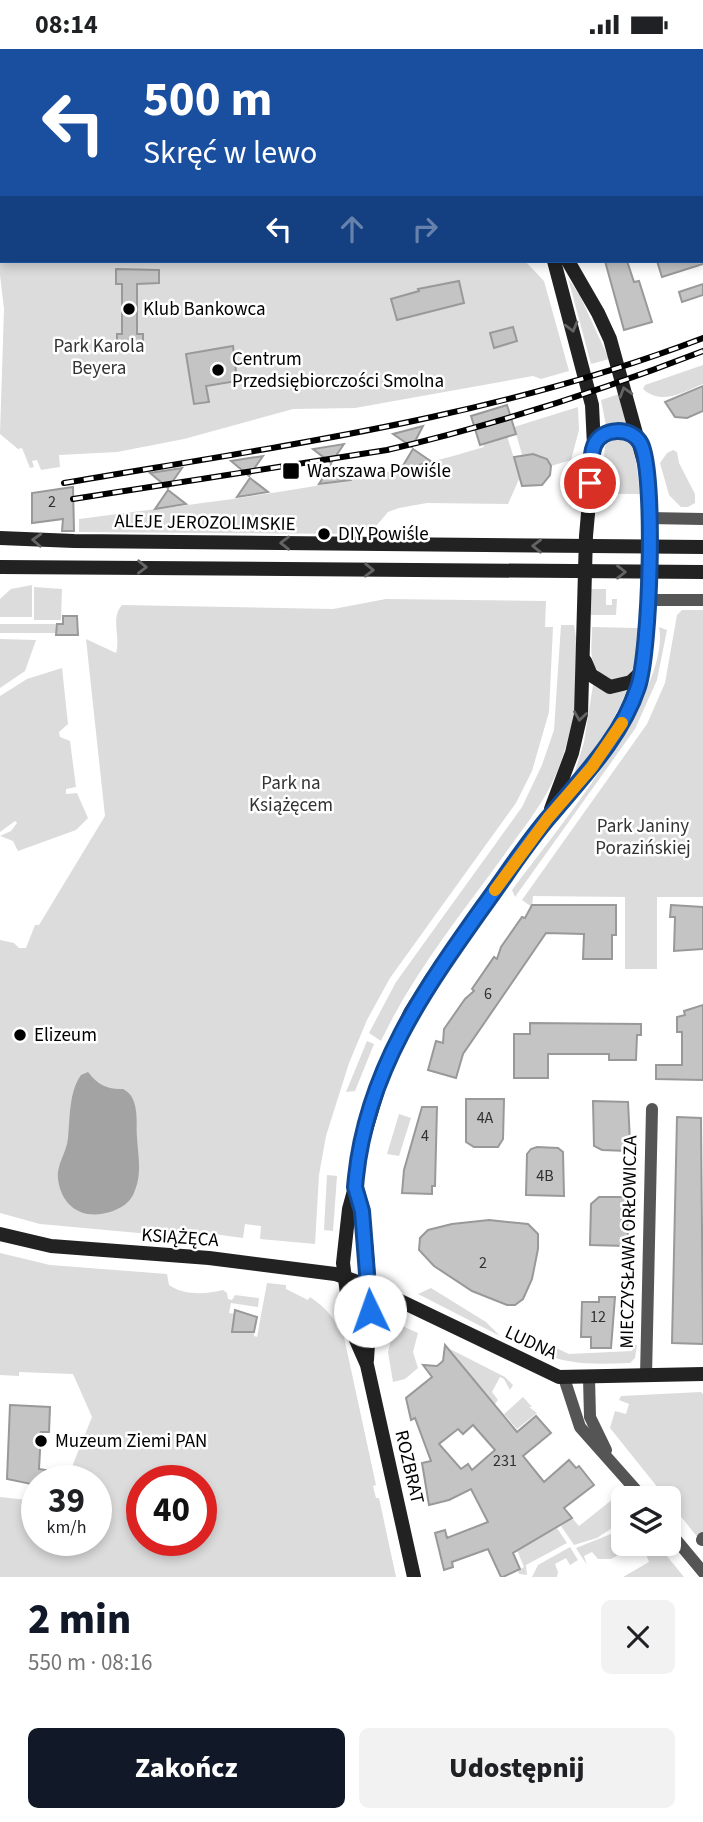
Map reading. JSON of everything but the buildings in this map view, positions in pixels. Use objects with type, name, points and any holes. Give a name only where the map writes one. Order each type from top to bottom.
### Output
[{"type":"street","points":[[548,818],[577,734],[584,660],[586,536],[594,446],[592,405],[555,263]]},
{"type":"street","points":[[357,1281],[349,1209],[360,1150],[373,1099],[406,1021],[432,978],[548,818],[592,767],[622,723],[642,671],[648,600],[648,483],[641,444],[610,339],[569,263]]},
{"type":"street","points":[[594,446],[601,438],[616,431],[631,433],[641,444]]},
{"type":"street","points":[[648,518],[703,519]]},
{"type":"street","name":"ALEJE JEROZOLIMSKIE","points":[[0,538],[703,547]]},
{"type":"street","points":[[0,567],[703,572]]},
{"type":"street","points":[[648,600],[703,600]]},
{"type":"street","points":[[584,660],[590,675],[610,687],[631,682],[642,671]]},
{"type":"street","name":"MIECZYSŁAWA ORŁOWICZA","points":[[646,1376],[652,1109]]},
{"type":"street","points":[[355,1187],[362,1211],[357,1281]]},
{"type":"street","name":"KSIĄŻĘCA","points":[[0,1234],[51,1246],[209,1258],[317,1270],[357,1281]]},
{"type":"street","name":"LUDNA","points":[[357,1281],[542,1371],[564,1378],[703,1374]]},
{"type":"street","name":"ROZBRAT","points":[[357,1281],[356,1340],[367,1365]]},
{"type":"street","name":"ROZBRAT","points":[[357,1281],[367,1365],[414,1577]]},
{"type":"street","points":[[564,1378],[580,1427],[633,1486]]},
{"type":"street","points":[[589,1378],[591,1423],[614,1462]]},
{"type":"street","points":[[681,1545],[703,1572]]},
{"type":"green space","name":"Park Karola Beyera","points":[[0,263],[527,263],[544,281],[569,371],[541,379],[533,376],[355,408],[293,409],[184,439],[117,452],[59,455],[60,467],[41,470],[37,460],[32,461],[34,467],[30,468],[22,448],[18,449],[0,434],[4,309]]},
{"type":"green space","points":[[568,278],[580,296],[609,359],[591,364]]},
{"type":"green space","points":[[703,365],[703,384],[688,391],[658,397],[643,389],[645,385]]},
{"type":"green space","points":[[619,394],[626,423],[606,426],[601,400]]},
{"type":"green space","points":[[578,407],[579,430],[571,460],[551,466],[539,455],[523,458],[514,427]]},
{"type":"green space","points":[[620,435],[634,445],[640,494],[600,494],[605,447],[608,440]]},
{"type":"green space","points":[[507,436],[520,477],[508,504],[427,503],[399,508],[388,512],[377,525],[355,534],[79,532],[79,519],[334,483],[435,461],[484,447],[483,444]]},
{"type":"green space","points":[[673,450],[677,452],[679,463],[695,494],[695,503],[688,507],[681,507],[669,495],[660,463],[667,453]]},
{"type":"green space","points":[[32,585],[32,617],[0,617],[0,599],[11,589]]},
{"type":"green space","points":[[34,587],[62,589],[61,620],[34,620]]},
{"type":"green space","points":[[591,589],[606,589],[606,605],[612,605],[612,599],[617,599],[616,615],[591,615]]},
{"type":"green space","name":"Park na Książęcem","points":[[386,599],[546,601],[545,627],[553,627],[549,712],[532,771],[516,803],[390,978],[367,1020],[349,1063],[326,1136],[319,1175],[315,1244],[260,1239],[261,1226],[245,1224],[243,1238],[206,1233],[194,1238],[40,1224],[0,1213],[0,940],[26,948],[35,925],[39,925],[105,816],[86,639],[116,653],[116,622],[122,605],[333,609]]},
{"type":"green space","name":"Park Janiny Porazińskiej","points":[[682,610],[703,610],[703,897],[657,897],[657,969],[625,969],[625,897],[533,896],[532,907],[522,900],[647,724],[665,683],[677,615]]},
{"type":"green space","points":[[0,624],[57,624],[56,633],[0,633]]},
{"type":"green space","points":[[561,625],[574,625],[578,665],[570,729],[558,769],[533,814],[453,924],[407,993],[381,1041],[369,1033],[396,982],[522,807],[542,765],[554,730]]},
{"type":"green space","points":[[592,627],[639,628],[635,665],[628,676],[611,680],[597,670],[591,651]]},
{"type":"green space","points":[[659,627],[667,630],[657,680],[635,729],[515,897],[512,890],[580,800],[629,725],[647,688],[658,655]]},
{"type":"green space","points":[[0,639],[36,640],[25,671],[0,688]]},
{"type":"green space","points":[[62,668],[68,724],[59,732],[60,737],[70,741],[76,787],[66,789],[66,794],[77,793],[88,818],[76,830],[18,851],[13,841],[0,836],[11,831],[17,823],[15,821],[0,832],[0,696],[27,679]]},
{"type":"green space","points":[[593,685],[607,692],[628,691],[604,736],[573,778],[584,742]]},
{"type":"green space","points":[[367,1041],[374,1044],[355,1091],[346,1092]]},
{"type":"green space","points":[[399,1114],[411,1118],[399,1156],[387,1154]]},
{"type":"green space","points":[[327,1175],[337,1176],[333,1231],[324,1230]]},
{"type":"green space","points":[[0,1253],[50,1265],[167,1274],[169,1285],[182,1291],[203,1293],[223,1290],[228,1299],[232,1300],[235,1295],[259,1298],[258,1307],[231,1303],[229,1313],[235,1314],[232,1332],[254,1332],[257,1337],[267,1283],[286,1285],[286,1289],[308,1300],[310,1297],[330,1314],[344,1337],[376,1485],[373,1486],[376,1498],[379,1498],[396,1577],[0,1577],[0,1497],[21,1499],[21,1556],[112,1556],[112,1465],[73,1465],[92,1417],[73,1374],[19,1372],[19,1376],[0,1375]]},
{"type":"green space","points":[[431,1288],[486,1322],[500,1336],[418,1294]]},
{"type":"green space","points":[[400,1325],[418,1333],[413,1352],[418,1368],[405,1379],[393,1382],[388,1352],[394,1328]]},
{"type":"green space","points":[[533,1337],[569,1354],[632,1351],[633,1345],[637,1345],[635,1358],[630,1363],[583,1363],[538,1351]]},
{"type":"green space","points":[[450,1349],[505,1377],[513,1385],[510,1390],[500,1377],[492,1392],[498,1400],[494,1405]]},
{"type":"green space","points":[[703,1394],[703,1544],[681,1517],[681,1486],[656,1486],[610,1428],[615,1411],[626,1414],[629,1404],[619,1400],[621,1396]]},
{"type":"green space","points":[[523,1397],[537,1413],[517,1429],[504,1414]]},
{"type":"green space","points":[[611,1501],[611,1529],[597,1538],[574,1545],[561,1526],[572,1518],[579,1526]]},
{"type":"green space","points":[[557,1528],[567,1543],[526,1565],[527,1575],[519,1574],[518,1571],[524,1567],[517,1550]]},
{"type":"green space","points":[[611,1534],[611,1556],[617,1556],[598,1559],[592,1552],[584,1556],[587,1565],[576,1548]]},
{"type":"green space","points":[[570,1547],[578,1560],[570,1565],[566,1558],[555,1564],[557,1577],[532,1577],[538,1565]]},
{"type":"green space","points":[[647,1556],[667,1556],[684,1577],[623,1577],[649,1562]]},
{"type":"shaded area","points":[[88,1072],[108,1087],[123,1089],[132,1098],[136,1110],[139,1166],[136,1188],[122,1207],[103,1214],[76,1210],[64,1198],[58,1179],[67,1143],[74,1089],[81,1075]]},
{"type":"railway","points":[[64,483],[307,442],[468,409],[547,389],[703,338]]},
{"type":"railway","points":[[73,499],[387,450],[546,406],[703,351]]},
{"type":"slow traffic","points":[[495,890],[548,818],[592,767],[622,723]]},
{"type":"place","name":"Klub Bankowca","points":[[129,309]]},
{"type":"place","name":"Centrum Przedsiębiorczości Smolna","points":[[218,370]]},
{"type":"place","name":"Warszawa Powiśle","points":[[291,471]]},
{"type":"place","name":"DIY Powiśle","points":[[324,534]]},
{"type":"place","name":"Elizeum","points":[[20,1035]]},
{"type":"place","name":"Muzeum Ziemi PAN","points":[[41,1441]]},
{"type":"route","points":[[370,1311],[362,1211],[355,1187],[369,1114],[388,1060],[410,1013],[432,978],[548,818],[612,739],[628,711],[641,677],[647,622],[649,501],[641,444],[631,433],[616,431],[601,438],[594,446],[590,483]]}]
